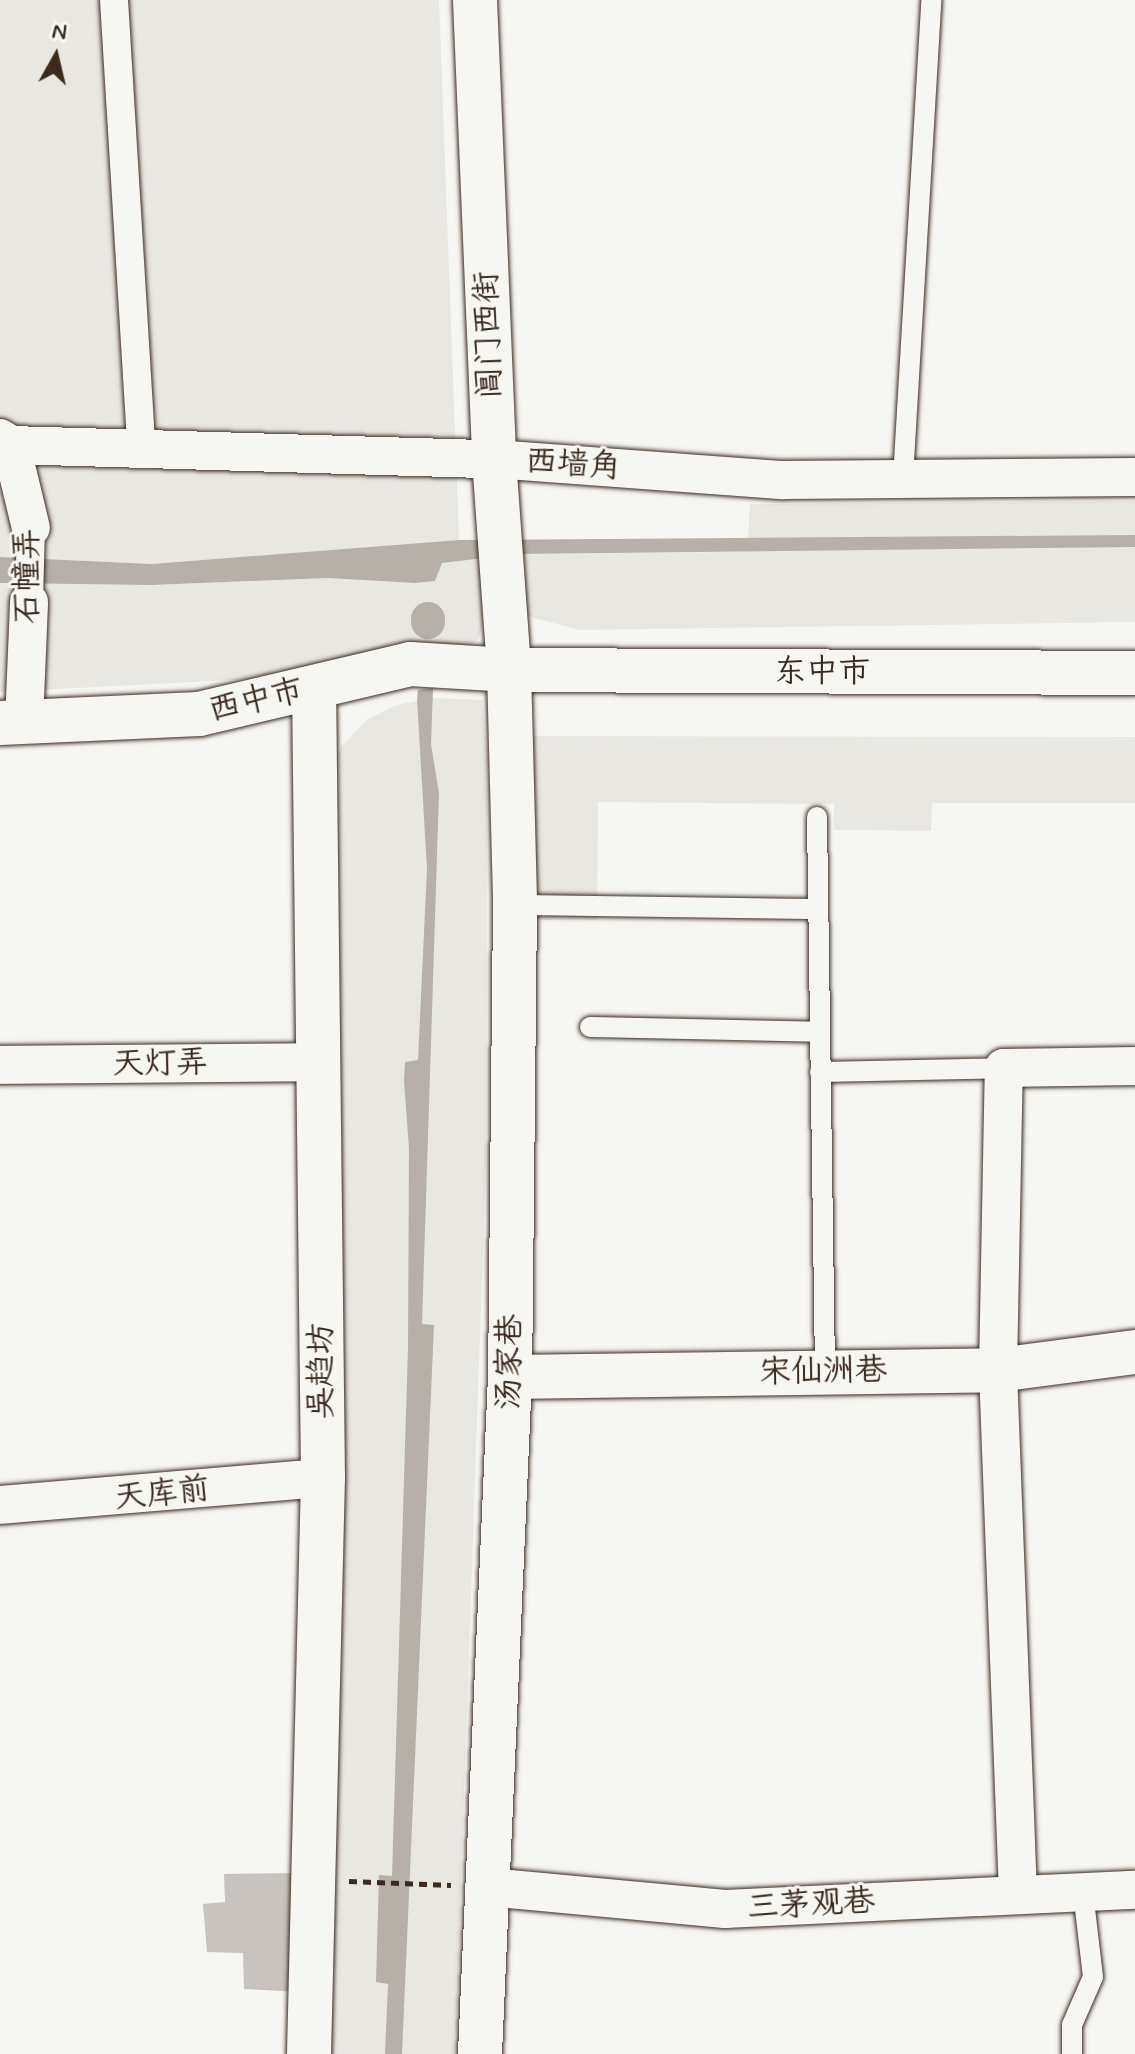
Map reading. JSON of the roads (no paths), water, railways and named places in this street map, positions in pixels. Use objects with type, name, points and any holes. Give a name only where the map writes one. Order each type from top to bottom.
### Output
[{"type":"street","points":[[114,0],[142,452]]},
{"type":"street","name":"阊门西街","points":[[475,0],[494,459],[509,670]]},
{"type":"street","name":"西墙角","points":[[6,441],[142,452],[494,459],[783,480],[1135,477]]},
{"type":"street","name":"石幢弄","points":[[6,441],[31,528],[29,602],[12,723]]},
{"type":"street","name":"西中市","points":[[12,723],[199,714],[410,664],[459,664],[509,670]]},
{"type":"street","name":"东中市","points":[[509,670],[1135,673]]},
{"type":"street","name":"汤家巷","points":[[480,2054],[510,1377],[515,905],[509,670]]},
{"type":"street","name":"吴趋坊","points":[[309,2054],[323,1478],[314,688]]},
{"type":"street","name":"天灯弄","points":[[0,1065],[320,1062]]},
{"type":"street","points":[[1018,1894],[998,1370],[1004,1068],[1135,1066]]},
{"type":"street","name":"宋仙洲巷","points":[[510,1377],[998,1370],[1135,1352]]},
{"type":"street","name":"天库前","points":[[0,1505],[323,1478]]},
{"type":"street","name":"三茅观巷","points":[[488,1887],[725,1909],[1135,1890]]},
{"type":"lane","points":[[903,478],[931,0]]},
{"type":"lane","points":[[817,817],[825,1372]]},
{"type":"lane","points":[[515,905],[818,909]]},
{"type":"lane","points":[[590,1027],[820,1032]]},
{"type":"lane","points":[[820,1072],[1004,1068]]},
{"type":"lane","points":[[1072,2054],[1072,2025],[1093,1977],[1083,1892]]}]
